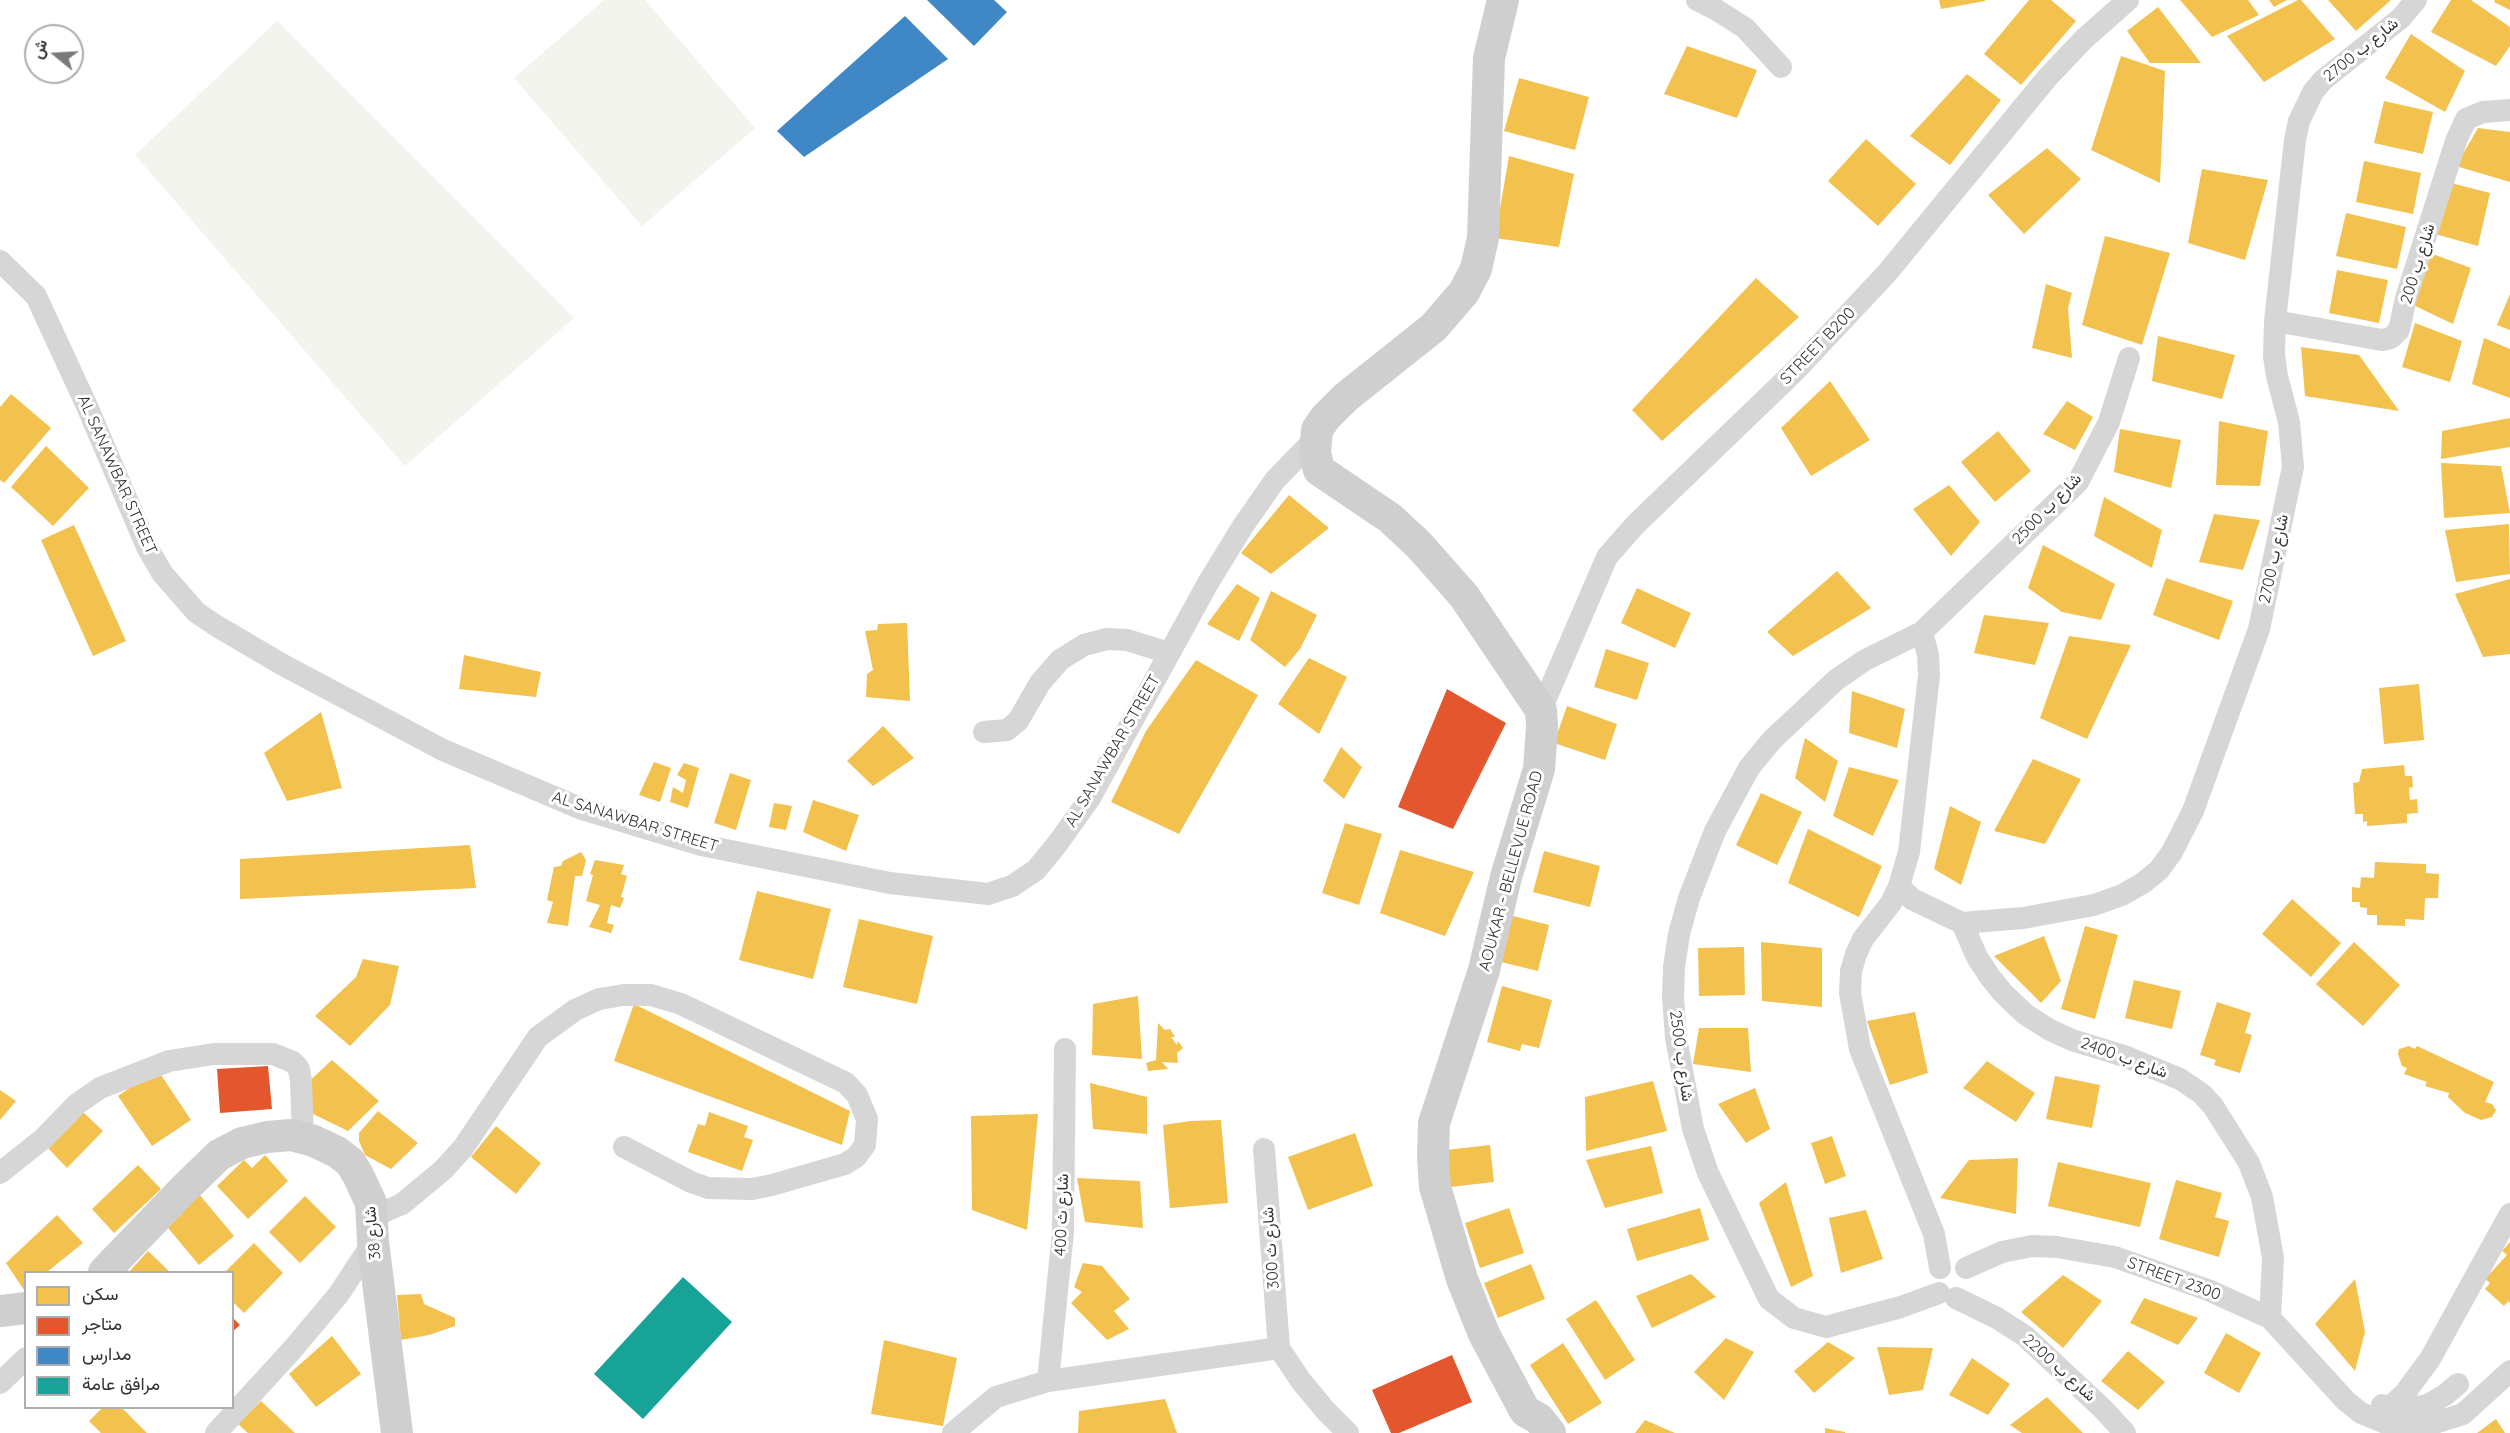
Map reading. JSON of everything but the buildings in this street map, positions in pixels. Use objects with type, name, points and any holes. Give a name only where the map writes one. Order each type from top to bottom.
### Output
[{"type":"street","points":[[1503,0],[1489,58],[1483,238],[1476,269],[1464,292],[1434,327],[1346,396],[1325,418],[1317,430],[1315,452],[1319,470],[1371,504],[1419,545],[1476,611],[1541,710]]},
{"type":"street","points":[[1697,0],[1745,28],[1781,67]]},
{"type":"street","name":"STREET B200","points":[[1541,710],[1607,557],[1635,525],[1796,371],[1887,273],[2047,78],[2084,39],[2128,0]]},
{"type":"street","name":"شارع ب 2700","points":[[1962,923],[2023,918],[2094,905],[2122,895],[2143,883],[2158,870],[2172,852],[2193,811],[2259,629],[2293,467],[2289,422],[2277,376],[2275,321],[2295,140],[2305,106],[2323,80],[2401,18],[2416,0]]},
{"type":"street","name":"شارع ب 200","points":[[2275,321],[2382,340],[2391,338],[2399,330],[2406,298],[2456,141],[2466,119],[2483,112],[2510,110]]},
{"type":"street","name":"AL SANAWBAR STREET","points":[[0,261],[36,296],[86,404],[147,546],[162,573],[196,612],[283,665],[443,750],[582,809],[701,845],[890,884],[988,894],[1012,886],[1036,870],[1090,798],[1208,583],[1243,526],[1275,480],[1315,439]]},
{"type":"street","name":"شارع ب 2500","points":[[1954,1280],[1917,1301],[1901,1307],[1826,1327],[1794,1318],[1768,1299],[1708,1173],[1693,1129],[1676,1038],[1673,997],[1674,967],[1679,934],[1689,898],[1715,831],[1749,768],[1772,740],[1836,680],[1864,660],[1922,632],[2078,482],[2109,422],[2129,358]]},
{"type":"street","points":[[1922,632],[1928,655],[1929,675],[1909,852],[1899,886],[1891,903],[1863,939],[1856,954],[1851,971],[1850,993],[1854,1026],[1864,1060],[1954,1280]]},
{"type":"street","points":[[984,732],[1007,730],[1018,721],[1041,683],[1060,660],[1084,645],[1107,639],[1127,640],[1169,653]]},
{"type":"street","name":"AOUKAR - BELLEVUE ROAD","points":[[1541,710],[1539,769],[1506,876],[1484,970],[1434,1123],[1433,1158],[1435,1187],[1462,1279],[1484,1335],[1524,1422],[1539,1419],[1551,1433]]},
{"type":"street","points":[[1899,886],[1912,899],[1962,923]]},
{"type":"street","name":"شارع ب 2400","points":[[1962,923],[1977,957],[1990,977],[2025,1014],[2050,1030],[2072,1040],[2124,1056],[2180,1079],[2202,1094],[2213,1106],[2249,1163],[2262,1197],[2272,1258],[2270,1318]]},
{"type":"street","points":[[216,1433],[292,1350],[339,1294],[373,1230],[443,1170],[464,1148],[538,1037],[575,1010],[598,999],[624,995],[651,995],[681,1004],[846,1083],[857,1095],[867,1119],[865,1145],[856,1157],[845,1164],[752,1189],[708,1188],[691,1182],[624,1147]]},
{"type":"street","name":"شارع ث 400","points":[[1048,1381],[1063,1232],[1065,1049]]},
{"type":"street","points":[[0,1173],[44,1138],[77,1104],[100,1088],[169,1061],[214,1054],[273,1054],[293,1062],[299,1069],[301,1081],[303,1138]]},
{"type":"street","name":"شارع 38","points":[[105,1271],[219,1155],[242,1143],[267,1137],[291,1135],[337,1152],[350,1162],[364,1185],[373,1230],[396,1433]]},
{"type":"street","name":"شارع ث 300","points":[[1264,1149],[1279,1348]]},
{"type":"street","points":[[2389,1408],[2419,1377],[2510,1214]]},
{"type":"street","name":"STREET 2300","points":[[1954,1280],[2002,1252],[2040,1247],[2083,1250],[2115,1257],[2208,1290],[2270,1318],[2346,1401],[2361,1413],[2388,1424],[2422,1430]]},
{"type":"street","name":"شارع ب 2200","points":[[1954,1280],[1986,1312],[2025,1336],[2104,1410],[2125,1433]]},
{"type":"street","points":[[0,1311],[24,1308]]},
{"type":"street","points":[[2444,1332],[2443,1361],[2449,1374],[2458,1384],[2478,1392],[2489,1392]]},
{"type":"street","points":[[953,1433],[996,1397],[1048,1381],[1279,1348],[1308,1389],[1348,1433]]},
{"type":"street","points":[[0,1383],[24,1360]]},
{"type":"street","points":[[2422,1430],[2463,1414],[2510,1371]]},
{"type":"street","points":[[2320,1372],[2370,1402],[2389,1408],[2408,1409],[2427,1405],[2445,1395],[2458,1384]]},
{"type":"shaded area","points":[[604,0],[645,0],[755,128],[642,226],[514,78]]},
{"type":"shaded area","points":[[277,21],[574,318],[405,466],[135,155]]}]
